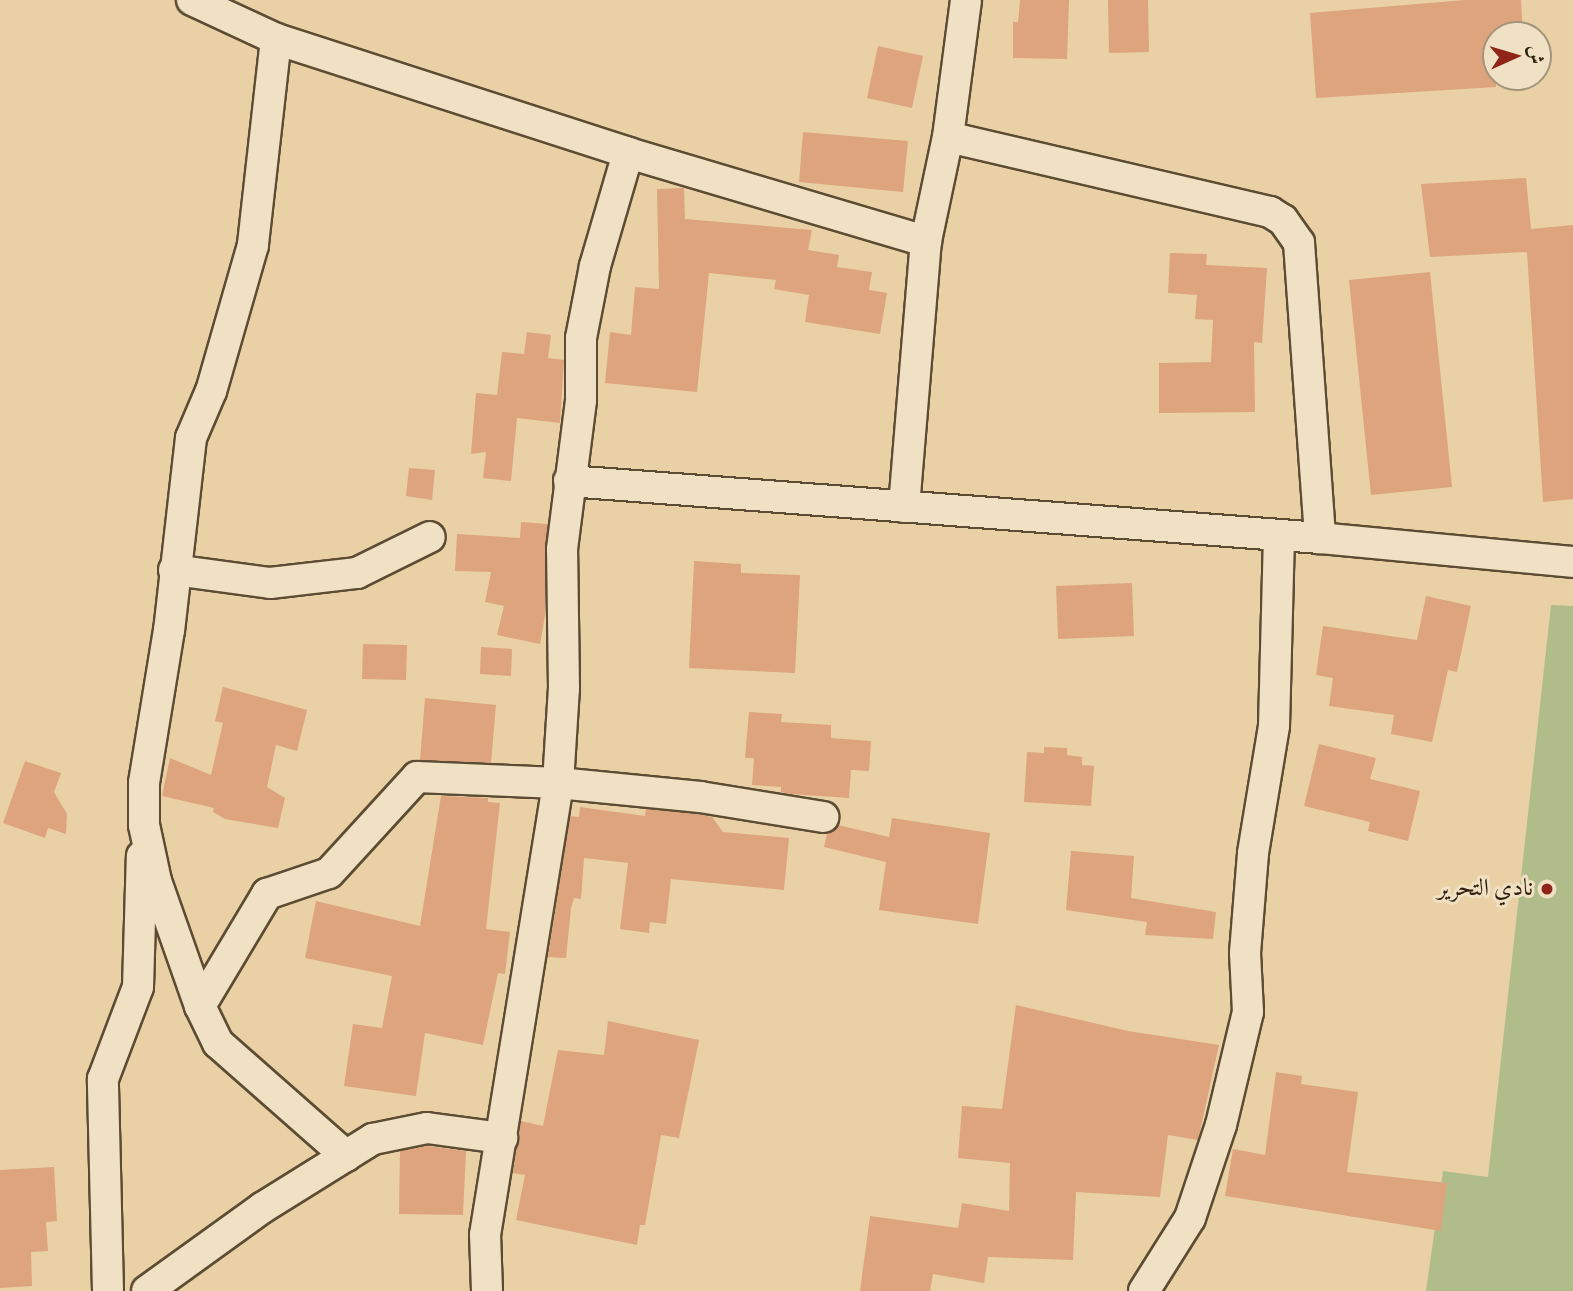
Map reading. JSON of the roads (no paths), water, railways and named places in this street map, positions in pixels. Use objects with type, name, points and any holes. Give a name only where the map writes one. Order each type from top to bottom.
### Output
[{"type":"street","points":[[904,507],[926,241],[948,137],[966,0]]},
{"type":"street","points":[[209,3],[276,39],[628,153],[926,241]]},
{"type":"street","points":[[108,1291],[103,1079],[138,987],[144,783],[169,630],[191,438],[211,391],[253,245],[276,39]]},
{"type":"street","points":[[948,137],[1270,212],[1283,220],[1299,243],[1320,538]]},
{"type":"street","points":[[487,1291],[485,1235],[558,783],[564,688],[562,549],[581,401],[581,338],[595,266],[628,153]]},
{"type":"street","points":[[569,481],[1320,538],[1573,562]]},
{"type":"street","points":[[1144,1291],[1190,1218],[1221,1125],[1248,1012],[1245,953],[1252,853],[1274,726],[1279,535]]},
{"type":"street","points":[[174,570],[270,583],[357,573],[430,537]]},
{"type":"street","points":[[200,1006],[267,894],[329,873],[417,777],[558,783],[700,797],[823,817]]},
{"type":"street","points":[[144,825],[156,881],[200,1006],[218,1043],[346,1156]]},
{"type":"street","points":[[147,1291],[262,1208],[373,1139],[401,1130],[427,1128],[502,1138]]},
{"type":"place","name":"نادي التحرير","points":[[1547,889]]}]
